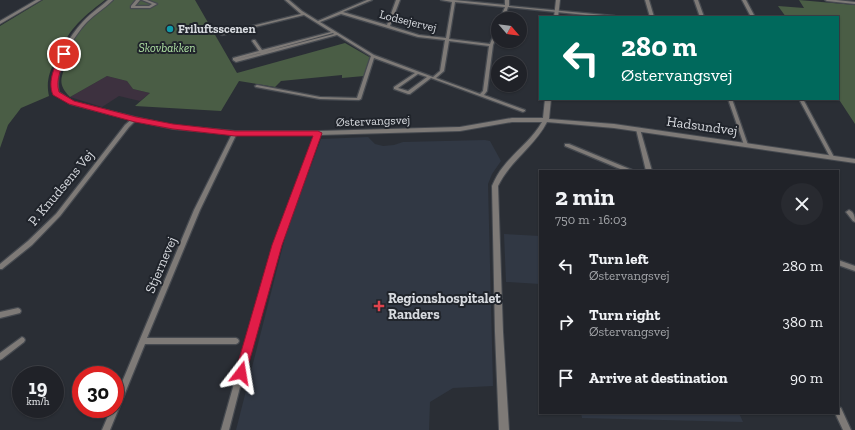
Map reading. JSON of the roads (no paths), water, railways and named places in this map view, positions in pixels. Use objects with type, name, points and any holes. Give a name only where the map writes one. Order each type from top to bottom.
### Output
[{"type":"street","points":[[0,23],[39,0]]},
{"type":"street","name":"Østervangsvej","points":[[111,0],[85,20],[70,39],[55,78],[54,86],[56,93],[72,103],[135,119],[173,126],[235,133],[318,133],[460,129],[512,120],[545,120]]},
{"type":"street","points":[[138,0],[132,7],[148,7],[155,4],[144,0]]},
{"type":"street","points":[[288,1],[296,0]]},
{"type":"street","points":[[318,22],[370,0]]},
{"type":"street","points":[[388,27],[398,0]]},
{"type":"street","points":[[443,0],[603,16]]},
{"type":"street","points":[[505,12],[507,0]]},
{"type":"street","points":[[556,16],[558,0]]},
{"type":"street","points":[[647,0],[652,16]]},
{"type":"street","points":[[696,0],[702,16]]},
{"type":"street","points":[[744,0],[752,16]]},
{"type":"street","points":[[827,0],[855,3]]},
{"type":"street","points":[[288,1],[304,14],[373,56],[523,111]]},
{"type":"street","points":[[417,72],[396,88],[409,93],[442,71],[454,1]]},
{"type":"street","name":"Lodsejervej","points":[[342,13],[419,36],[491,46]]},
{"type":"street","points":[[222,34],[304,14]]},
{"type":"street","points":[[262,53],[234,58],[236,61],[335,33]]},
{"type":"street","points":[[254,41],[262,53]]},
{"type":"street","points":[[481,96],[485,91],[491,46]]},
{"type":"street","points":[[257,86],[320,98],[360,99],[373,56]]},
{"type":"street","points":[[504,430],[499,332],[495,186],[498,177],[534,137],[545,120],[548,100]]},
{"type":"street","points":[[730,100],[746,145]]},
{"type":"street","points":[[802,100],[832,157]]},
{"type":"street","name":"P. Knudsens Vej","points":[[0,267],[30,243],[58,215],[127,126],[135,119]]},
{"type":"street","name":"Hadsundvej","points":[[545,120],[638,129],[855,160]]},
{"type":"street","points":[[638,129],[649,170]]},
{"type":"street","name":"Stjernevej","points":[[124,387],[197,210],[235,133]]},
{"type":"street","points":[[225,430],[277,245],[318,133]]},
{"type":"street","points":[[567,145],[628,170]]},
{"type":"street","points":[[849,212],[855,220]]},
{"type":"street","points":[[839,262],[855,269]]},
{"type":"street","points":[[0,316],[18,311]]},
{"type":"street","points":[[0,357],[22,340]]},
{"type":"street","points":[[143,341],[236,341]]},
{"type":"street","points":[[839,413],[847,430]]},
{"type":"street","name":"Stjernevej","points":[[106,430],[111,418]]},
{"type":"place","name":"Friluftsscenen","points":[[170,29]]},
{"type":"place","name":"Regionshospitalet Randers","points":[[379,306]]},
{"type":"park label","name":"Skovbakken","points":[[167,48]]}]
